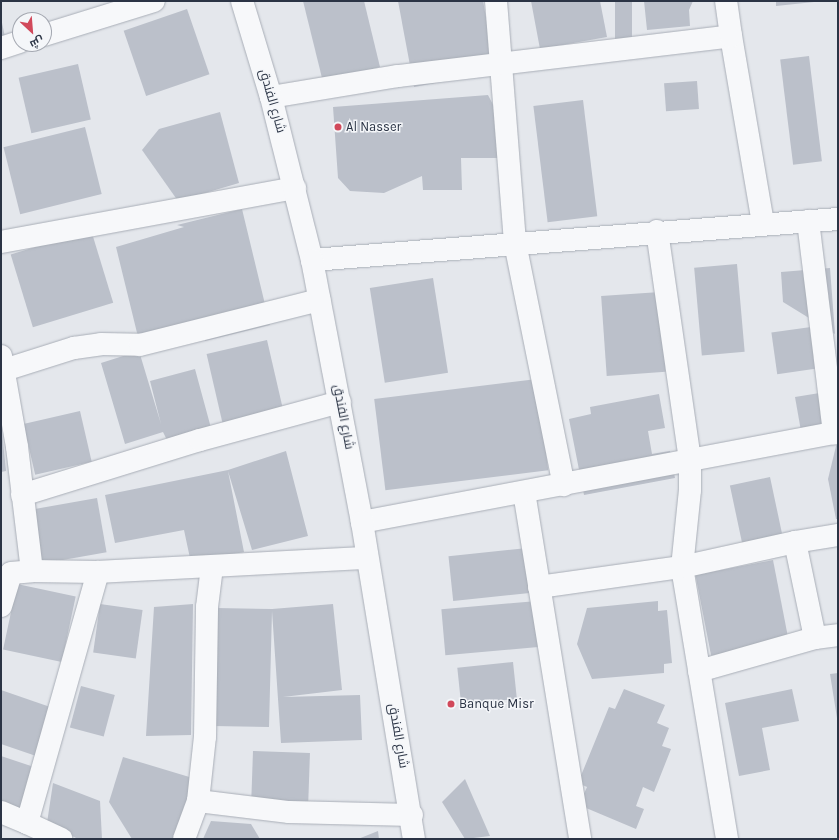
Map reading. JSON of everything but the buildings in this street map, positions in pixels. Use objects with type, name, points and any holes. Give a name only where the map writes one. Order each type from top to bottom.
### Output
[{"type":"street","points":[[52,33],[154,1]]},
{"type":"street","name":"شارع الفندق","points":[[242,1],[271,97],[312,260],[362,522],[412,815],[414,839]]},
{"type":"street","points":[[496,1],[515,243],[564,485]]},
{"type":"street","points":[[726,1],[763,223]]},
{"type":"street","points":[[271,97],[398,76],[731,36]]},
{"type":"street","points":[[1,48],[12,45]]},
{"type":"street","points":[[1,242],[295,188]]},
{"type":"street","points":[[312,260],[657,231],[838,219]]},
{"type":"street","points":[[362,522],[836,433],[808,221]]},
{"type":"street","points":[[657,231],[690,460],[690,490],[682,567],[727,839]]},
{"type":"street","points":[[32,571],[17,447],[2,366],[74,348],[100,344],[140,345],[319,300]]},
{"type":"street","points":[[22,495],[200,440],[340,402]]},
{"type":"street","points":[[524,492],[580,839]]},
{"type":"street","points":[[539,587],[682,567],[795,542],[838,535]]},
{"type":"street","points":[[795,542],[815,638]]},
{"type":"street","points":[[1,606],[6,572],[98,572],[367,558]]},
{"type":"street","points":[[184,839],[198,801],[205,737],[207,606],[212,566]]},
{"type":"street","points":[[32,830],[98,572]]},
{"type":"street","points":[[699,671],[815,638],[838,635]]},
{"type":"street","points":[[198,801],[289,812],[412,815]]},
{"type":"street","points":[[1,812],[32,830],[61,839]]},
{"type":"place","name":"Al Nasser","points":[[338,127]]},
{"type":"place","name":"Banque Misr","points":[[451,704]]}]
